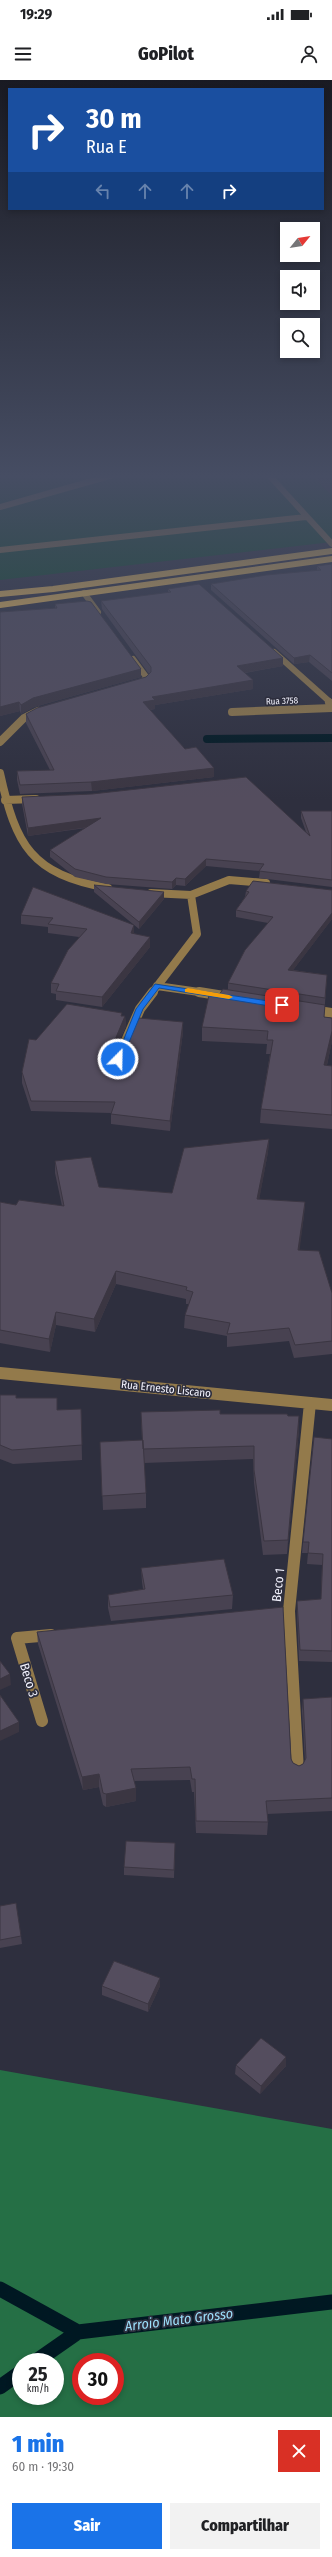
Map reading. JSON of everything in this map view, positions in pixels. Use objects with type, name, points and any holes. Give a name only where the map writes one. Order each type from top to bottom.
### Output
[{"type":"main road","points":[[0,594],[104,582]]},
{"type":"main road","points":[[0,605],[175,582]]},
{"type":"street","points":[[194,582],[198,585]]},
{"type":"street","points":[[84,593],[102,617]]},
{"type":"street","points":[[268,647],[332,704]]},
{"type":"street","points":[[128,686],[144,681],[147,678],[129,654]]},
{"type":"street","points":[[0,742],[24,718],[49,708]]},
{"type":"street","name":"Rua 3758","points":[[232,712],[332,708]]},
{"type":"street","points":[[0,773],[5,800],[13,824],[32,857],[56,876],[86,885],[115,889]]},
{"type":"street","points":[[5,800],[45,798]]},
{"type":"street","points":[[143,892],[191,895],[229,880],[274,884]]},
{"type":"street","points":[[118,1059],[140,1009],[197,934],[191,895]]},
{"type":"street","points":[[157,986],[243,999]]},
{"type":"street","points":[[305,1009],[332,1012]]},
{"type":"street","name":"Rua Ernesto Liscano","points":[[0,1373],[332,1405]]},
{"type":"street","name":"Beco 1","points":[[298,1771],[290,1611],[310,1403]]},
{"type":"street","points":[[274,1613],[290,1611]]},
{"type":"street","name":"Beco 3","points":[[42,1721],[17,1638],[64,1634]]},
{"type":"green space","points":[[0,2070],[332,2129],[332,2417],[0,2417]]},
{"type":"building","points":[[223,582],[332,582],[332,673],[310,655],[294,658],[211,584]]},
{"type":"building","points":[[199,584],[283,658],[237,666],[253,680],[152,697],[155,700],[143,702],[185,749],[196,747],[214,768],[91,782],[20,785],[17,771],[54,770],[26,714],[37,708],[146,677],[151,672],[151,667],[101,601],[171,592],[168,589]]},
{"type":"building","points":[[87,601],[91,602],[141,669],[33,698],[21,705],[19,702],[0,707],[0,612],[57,608],[55,604]]},
{"type":"building","points":[[246,777],[310,836],[301,811],[332,811],[332,880],[259,871],[264,864],[206,859],[185,879],[176,878],[172,882],[106,877],[75,869],[50,850],[101,818],[28,828],[22,797],[92,794]]},
{"type":"building","points":[[253,881],[332,890],[332,913],[288,970],[327,975],[325,998],[228,983],[245,950],[273,917],[236,910],[249,892],[246,891]]},
{"type":"building","points":[[94,885],[164,892],[139,922]]},
{"type":"building","points":[[33,887],[134,925],[131,933],[150,937],[102,997],[56,991],[59,984],[51,983],[68,950],[87,929],[48,924],[53,918],[21,915]]},
{"type":"building","points":[[223,989],[325,1005],[324,1017],[332,1018],[332,1031],[324,1065],[332,1066],[332,1115],[261,1109],[273,1040],[267,1040],[268,1031],[202,1027],[209,995],[219,995]]},
{"type":"building","points":[[67,1004],[122,1013],[121,1016],[125,1016],[112,1047],[116,1055],[123,1052],[139,1018],[183,1022],[170,1121],[111,1114],[115,1102],[31,1101],[22,1072],[29,1039],[36,1040]]},
{"type":"building","points":[[269,1139],[257,1199],[305,1202],[298,1250],[319,1251],[332,1293],[332,1341],[295,1345],[289,1328],[227,1334],[230,1323],[185,1315],[193,1292],[186,1290],[187,1287],[116,1271],[94,1319],[56,1312],[49,1339],[0,1330],[0,1202],[16,1205],[19,1200],[64,1206],[55,1161],[91,1157],[99,1187],[172,1193],[184,1148]]},
{"type":"building","points":[[0,1395],[16,1395],[16,1398],[57,1398],[57,1410],[81,1409],[82,1445],[12,1450],[0,1445]]},
{"type":"building","points":[[220,1410],[220,1414],[287,1414],[288,1416],[299,1416],[288,1540],[264,1541],[254,1470],[254,1446],[143,1449],[141,1412]]},
{"type":"building","points":[[314,1437],[332,1439],[332,1651],[300,1650],[297,1601],[321,1599],[323,1554],[308,1553],[309,1542],[303,1542]]},
{"type":"building","points":[[143,1440],[146,1493],[102,1496],[100,1442]]},
{"type":"building","points":[[224,1559],[233,1595],[110,1607],[108,1595],[145,1589],[141,1568]]},
{"type":"building","points":[[283,1607],[291,1759],[293,1763],[299,1766],[303,1764],[306,1758],[303,1699],[332,1697],[332,1798],[266,1801],[268,1822],[196,1821],[195,1779],[192,1779],[190,1767],[131,1769],[136,1788],[106,1794],[103,1793],[99,1774],[82,1777],[37,1632]]},
{"type":"building","points":[[0,1661],[10,1674],[0,1679]]},
{"type":"building","points":[[0,1695],[19,1722],[0,1731]]},
{"type":"building","points":[[126,1841],[175,1843],[174,1870],[124,1867]]},
{"type":"building","points":[[16,1903],[21,1936],[0,1940],[0,1906]]},
{"type":"building","points":[[114,1961],[160,1978],[148,2004],[102,1986]]},
{"type":"building","points":[[261,2038],[286,2057],[261,2086],[236,2065]]},
{"type":"waterway","points":[[207,739],[332,738]]},
{"type":"waterway","points":[[0,2289],[78,2332]]},
{"type":"waterway","name":"Arroio Mato Grosso","points":[[78,2332],[332,2302]]},
{"type":"waterway","name":"Arroio Mato Grosso","points":[[48,2353],[78,2332]]},
{"type":"waterway","name":"Arroio Mato Grosso","points":[[0,2387],[12,2378]]},
{"type":"slow traffic","points":[[188,991],[229,997]]},
{"type":"route","points":[[118,1059],[140,1009],[157,986],[282,1005]]}]
